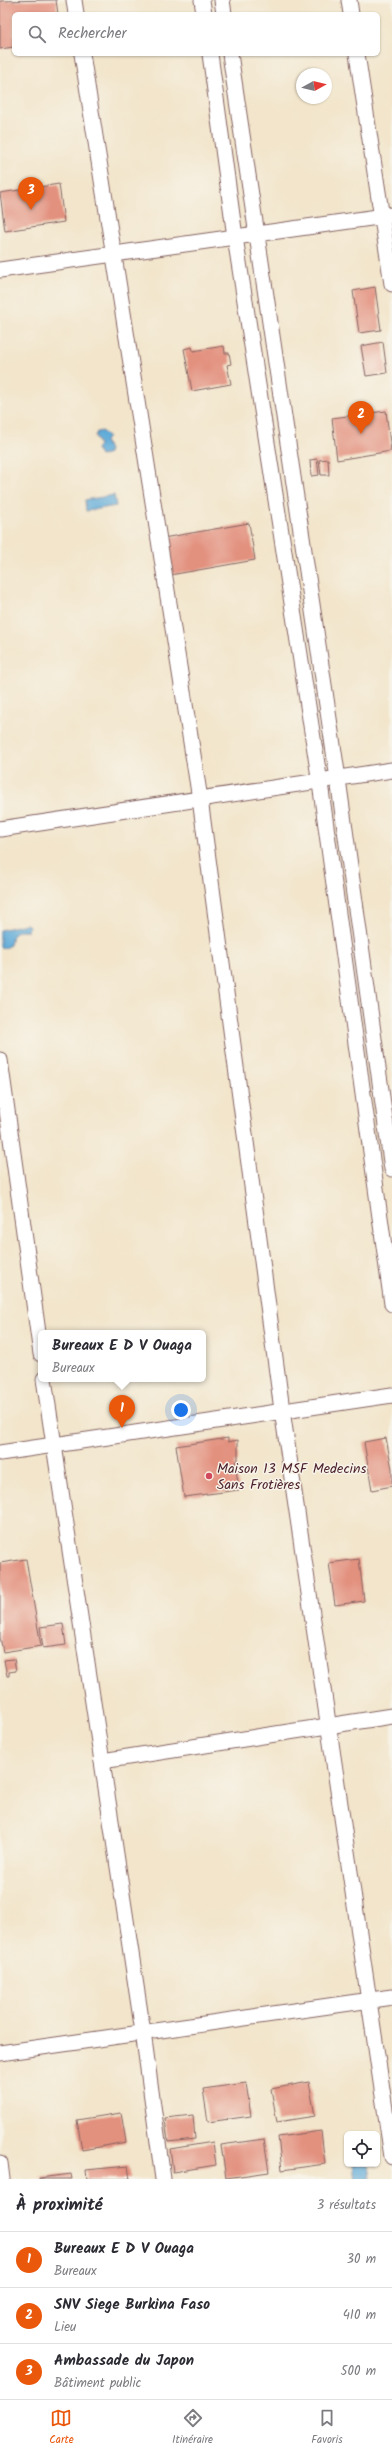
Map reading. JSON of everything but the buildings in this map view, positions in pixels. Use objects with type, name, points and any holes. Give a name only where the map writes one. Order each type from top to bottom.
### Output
[{"type":"street","points":[[74,0],[76,12]]},
{"type":"street","points":[[202,0],[204,12]]},
{"type":"street","points":[[222,0],[224,12]]},
{"type":"street","points":[[349,0],[351,12]]},
{"type":"street","points":[[82,56],[200,799],[282,1410],[330,1725],[392,2157]]},
{"type":"street","points":[[210,56],[235,238],[320,782],[392,1304]]},
{"type":"street","points":[[230,56],[338,779],[392,1169]]},
{"type":"street","points":[[357,56],[387,216],[392,284]]},
{"type":"street","points":[[0,270],[387,216]]},
{"type":"street","points":[[0,829],[392,770]]},
{"type":"street","points":[[0,1060],[38,1332]]},
{"type":"street","points":[[44,1382],[143,2032],[163,2179]]},
{"type":"street","points":[[0,1453],[282,1410],[392,1395]]},
{"type":"street","points":[[102,1761],[392,1716]]},
{"type":"street","points":[[0,2053],[392,1997]]},
{"type":"street","points":[[0,2164],[2,2179]]},
{"type":"water","points":[[102,431],[108,437],[105,441],[109,450],[107,455],[100,456],[96,449],[99,445],[95,436],[97,432]]},
{"type":"water","points":[[114,495],[116,506],[86,511],[85,500]]},
{"type":"water","points":[[26,924],[29,926],[28,931],[17,931],[12,937],[10,945],[4,948],[0,947],[0,930]]},
{"type":"water","points":[[353,2167],[368,2167],[370,2179],[355,2179]]},
{"type":"place","name":"Ambassade du Japon","points":[[31,210]]},
{"type":"place","name":"SNV Siege Burkina Faso","points":[[361,434]]},
{"type":"place","name":"Bureaux E D V Ouaga","points":[[122,1428]]},
{"type":"place","name":"Maison 13 MSF Medecins Sans Frotières","points":[[209,1476]]}]
